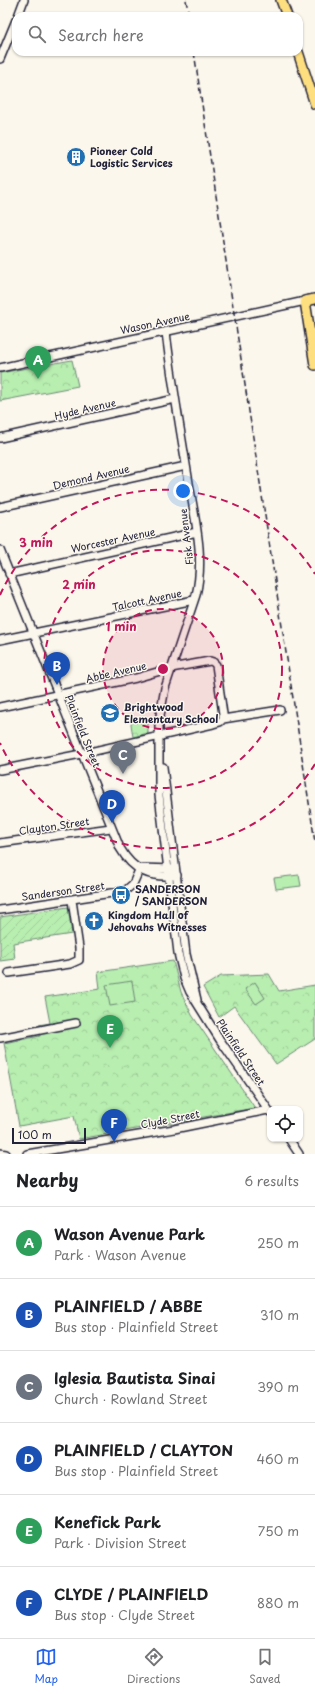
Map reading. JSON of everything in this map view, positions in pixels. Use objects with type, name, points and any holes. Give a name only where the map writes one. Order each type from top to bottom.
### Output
[{"type":"main road","points":[[281,0],[285,12]]},
{"type":"main road","points":[[299,56],[315,104]]},
{"type":"main road","name":"Wason Avenue","points":[[305,301],[315,299]]},
{"type":"main road","points":[[305,301],[315,364]]},
{"type":"street","points":[[20,12],[24,0]]},
{"type":"street","points":[[0,59],[12,30]]},
{"type":"street","name":"Wason Avenue","points":[[0,368],[305,301]]},
{"type":"street","name":"Fisk Avenue","points":[[166,332],[175,399],[197,532],[200,568],[199,582],[194,600],[161,701],[159,735],[173,872]]},
{"type":"street","name":"Hyde Avenue","points":[[0,438],[175,399]]},
{"type":"street","name":"Demond Avenue","points":[[0,507],[186,466]]},
{"type":"street","name":"Worcester Avenue","points":[[9,574],[197,532]]},
{"type":"street","name":"Plainfield Street","points":[[0,550],[2,562],[9,574],[34,634],[111,828],[124,854],[131,862],[140,868]]},
{"type":"street","name":"Talcott Avenue","points":[[0,640],[194,600]]},
{"type":"street","name":"Abbe Avenue","points":[[0,707],[207,661],[213,662],[219,683],[223,719]]},
{"type":"street","points":[[0,770],[81,754],[159,735],[215,724],[223,719],[280,710]]},
{"type":"street","name":"Clayton Street","points":[[0,843],[111,828]]},
{"type":"street","points":[[140,868],[173,872]]},
{"type":"street","name":"Sanderson Street","points":[[0,910],[72,900],[128,890],[135,881],[140,868]]},
{"type":"street","name":"Plainfield Street","points":[[173,872],[186,983],[220,1040],[267,1108]]},
{"type":"street","points":[[10,973],[70,964],[79,960],[79,948],[72,900]]},
{"type":"street","points":[[0,1038],[76,1023]]},
{"type":"street","name":"Clyde Street","points":[[28,1154],[267,1111]]},
{"type":"street","points":[[291,1142],[299,1154]]},
{"type":"street","points":[[0,1153],[6,1154]]},
{"type":"green space","points":[[72,360],[78,386],[0,401],[0,373]]},
{"type":"green space","points":[[148,718],[148,733],[133,737],[131,724],[136,720]]},
{"type":"green space","points":[[299,875],[301,886],[276,889],[274,878]]},
{"type":"green space","points":[[68,907],[72,934],[13,943],[15,959],[0,961],[0,917]]},
{"type":"green space","points":[[173,961],[181,992],[192,1015],[255,1108],[79,1139],[74,1116],[19,1126],[4,1043],[40,1036],[38,1025],[50,1023],[45,997],[100,989],[98,972]]},
{"type":"green space","points":[[269,974],[279,991],[315,985],[315,1039],[276,1064],[234,1006],[219,1017],[203,987],[221,976]]},
{"type":"green space","points":[[132,981],[135,1002],[110,1006],[106,985]]},
{"type":"green space","points":[[255,982],[265,998],[256,1004],[245,989]]},
{"type":"railway","points":[[186,0],[188,12]]},
{"type":"railway","points":[[195,56],[315,842]]},
{"type":"place","name":"Pioneer Cold Logistic Services","points":[[76,157]]},
{"type":"place","name":"Wason Avenue Park","points":[[38,379]]},
{"type":"place","name":"PLAINFIELD / ABBE","points":[[57,685]]},
{"type":"place","name":"Brightwood Elementary School","points":[[110,713]]},
{"type":"place","name":"Iglesia Bautista Sinai","points":[[123,774]]},
{"type":"place","name":"PLAINFIELD / CLAYTON","points":[[112,823]]},
{"type":"place","name":"SANDERSON / SANDERSON","points":[[121,895]]},
{"type":"place","name":"Kingdom Hall of Jehovahs Witnesses","points":[[94,921]]},
{"type":"place","name":"Kenefick Park","points":[[110,1048]]},
{"type":"place","name":"CLYDE / PLAINFIELD","points":[[114,1142]]}]
